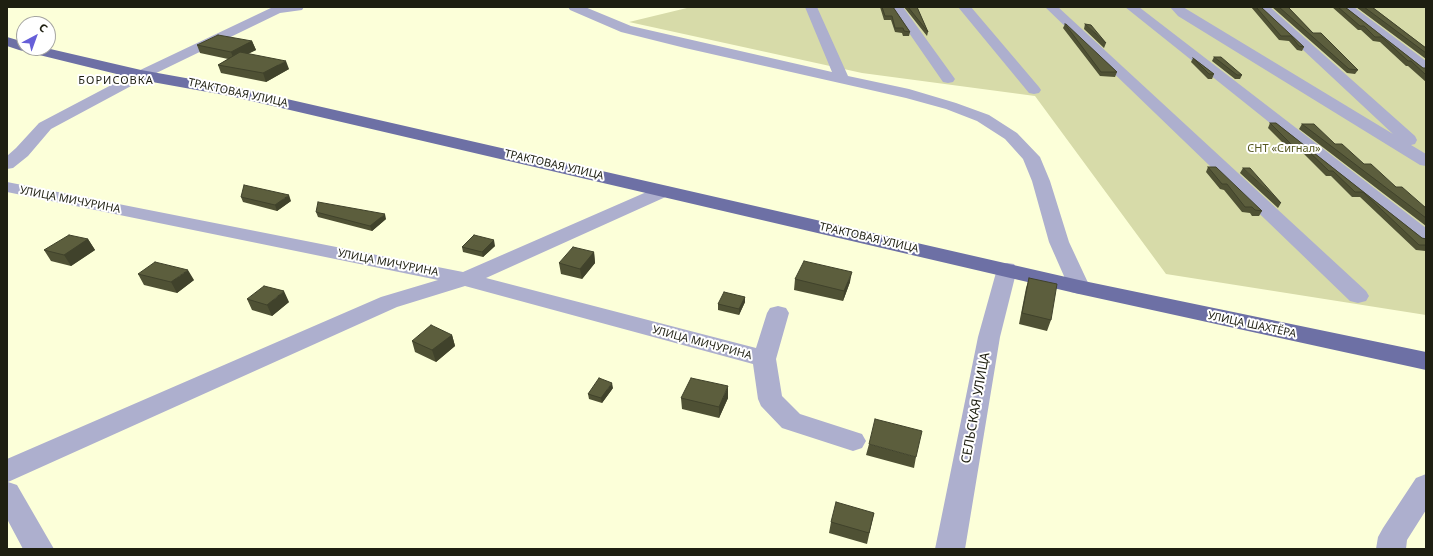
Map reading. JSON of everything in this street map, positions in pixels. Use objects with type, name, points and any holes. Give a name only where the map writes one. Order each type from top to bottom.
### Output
[{"type":"main road","name":"ТРАКТОВАЯ УЛИЦА","points":[[56,55],[141,75],[230,90],[1007,269],[1078,287]]},
{"type":"main road","name":"УЛИЦА ШАХТЁРА","points":[[1078,287],[1426,361]]},
{"type":"street","points":[[7,164],[22,152],[45,126],[141,75],[274,9],[298,7]]},
{"type":"street","points":[[811,7],[842,79]]},
{"type":"street","points":[[897,7],[948,79]]},
{"type":"street","points":[[964,7],[1034,90]]},
{"type":"street","points":[[1051,7],[1358,296]]},
{"type":"street","points":[[1131,7],[1426,238]]},
{"type":"street","points":[[1176,7],[1182,13],[1426,161]]},
{"type":"street","points":[[1263,7],[1426,155]]},
{"type":"street","points":[[1346,7],[1426,68]]},
{"type":"street","points":[[585,9],[626,29],[670,41],[909,94],[951,106],[983,118],[1011,136],[1031,157],[1041,181],[1059,242],[1078,287]]},
{"type":"street","name":"УЛИЦА МИЧУРИНА","points":[[7,187],[465,279],[764,359]]},
{"type":"street","points":[[7,471],[389,302],[465,279],[664,190]]},
{"type":"street","name":"СЕЛЬСКАЯ УЛИЦА","points":[[950,549],[989,337],[1007,269]]},
{"type":"street","points":[[778,313],[764,359],[770,399],[791,421],[853,441]]},
{"type":"street","points":[[1391,549],[1393,537],[1426,486]]},
{"type":"street","points":[[9,505],[39,549]]},
{"type":"green space","name":"СНТ «Сигнал»","points":[[691,7],[1426,7],[1426,315],[1166,274],[1035,96],[862,73],[629,22]]},
{"type":"building","points":[[882,7],[893,7],[910,32],[904,31],[903,28],[895,28],[892,16],[885,16]]},
{"type":"building","points":[[908,7],[917,7],[928,32]]},
{"type":"building","points":[[1256,7],[1261,7],[1304,47],[1299,46],[1291,36],[1281,36]]},
{"type":"building","points":[[1279,7],[1288,7],[1313,33],[1321,33],[1358,70],[1349,69]]},
{"type":"building","points":[[1338,7],[1345,7],[1423,68],[1426,68],[1426,75],[1382,37],[1375,37],[1364,26],[1360,26]]},
{"type":"building","points":[[1364,7],[1372,7],[1426,48],[1426,53]]},
{"type":"building","points":[[1066,24],[1117,72],[1101,72]]},
{"type":"building","points":[[1085,24],[1091,25],[1106,43]]},
{"type":"building","points":[[218,35],[252,41],[231,52],[197,45]]},
{"type":"building","points":[[240,52],[286,61],[263,73],[218,65]]},
{"type":"building","points":[[1214,57],[1221,57],[1242,75],[1237,75]]},
{"type":"building","points":[[1193,58],[1214,74],[1209,74]]},
{"type":"building","points":[[1270,123],[1276,123],[1422,238],[1426,239],[1426,245],[1419,245],[1363,192],[1355,192],[1333,171],[1329,171],[1303,146],[1292,145]]},
{"type":"building","points":[[1302,124],[1314,124],[1335,144],[1342,144],[1364,164],[1371,164],[1396,187],[1402,187],[1426,208],[1426,218]]},
{"type":"building","points":[[1208,167],[1216,167],[1262,211],[1255,210],[1252,207],[1245,207],[1227,184],[1222,184]]},
{"type":"building","points":[[1243,168],[1250,168],[1281,203]]},
{"type":"building","points":[[244,185],[289,195],[275,205],[241,197]]},
{"type":"building","points":[[318,202],[385,214],[370,226],[316,212]]},
{"type":"building","points":[[69,235],[88,239],[64,255],[44,250]]},
{"type":"building","points":[[474,235],[494,240],[482,252],[462,247]]},
{"type":"building","points":[[573,247],[594,252],[580,269],[559,263]]},
{"type":"building","points":[[804,261],[852,272],[844,291],[795,279]]},
{"type":"building","points":[[155,262],[188,270],[171,282],[138,274]]},
{"type":"building","points":[[1029,278],[1057,284],[1051,320],[1022,313]]},
{"type":"building","points":[[264,286],[284,291],[267,305],[247,299]]},
{"type":"building","points":[[724,292],[745,297],[739,309],[718,304]]},
{"type":"building","points":[[431,325],[452,335],[432,350],[412,341]]},
{"type":"building","points":[[599,378],[612,383],[601,398],[588,394]]},
{"type":"building","points":[[691,378],[728,386],[719,407],[681,398]]},
{"type":"building","points":[[875,419],[922,431],[916,457],[869,444]]},
{"type":"building","points":[[836,502],[874,513],[869,533],[831,522]]},
{"type":"district","name":"БОРИСОВКА","points":[[116,81]]}]
